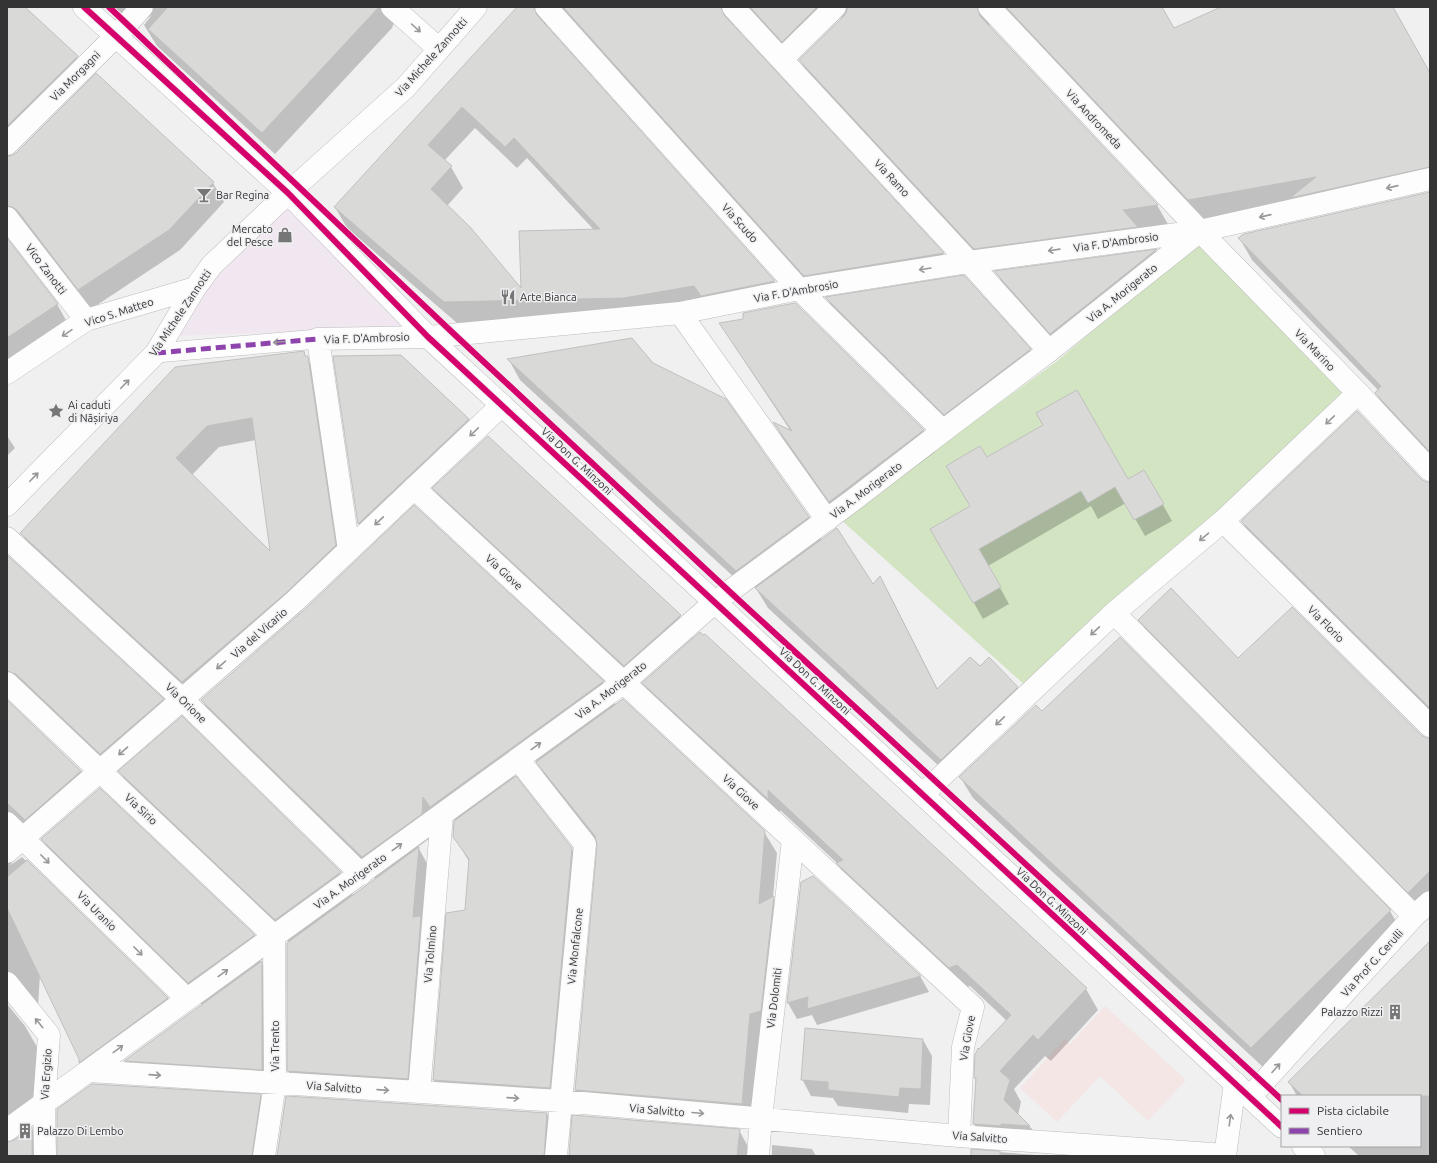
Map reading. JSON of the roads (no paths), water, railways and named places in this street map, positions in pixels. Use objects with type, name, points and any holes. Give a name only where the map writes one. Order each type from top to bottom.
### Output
[{"type":"street","name":"Via Don G. Minzoni","points":[[84,7],[288,193],[428,337],[1281,1126]]},
{"type":"street","name":"Via Morgagni","points":[[7,144],[116,36],[142,7]]},
{"type":"street","points":[[392,7],[439,49]]},
{"type":"street","name":"Via Michele Zannotti","points":[[7,505],[156,353],[195,288],[212,265],[288,193],[406,87],[476,7]]},
{"type":"street","name":"Via Scudo","points":[[546,7],[799,289],[943,431]]},
{"type":"street","name":"Via Ramo","points":[[733,7],[1050,351]]},
{"type":"street","points":[[782,59],[835,7]]},
{"type":"street","name":"Via Andromeda","points":[[989,7],[1200,231]]},
{"type":"street","name":"Via F. D'Ambrosio","points":[[156,353],[318,339],[428,337],[680,313],[799,289],[969,262],[1200,231],[1430,179]]},
{"type":"street","name":"Vico Zanotti","points":[[7,218],[86,320]]},
{"type":"street","name":"Via A. Morigerato","points":[[10,1121],[44,1103],[623,683],[715,602],[827,520],[1050,351],[1200,231]]},
{"type":"street","name":"Via Marino","points":[[1200,231],[1358,393],[1430,470]]},
{"type":"street","name":"Vico S. Matteo","points":[[8,369],[86,320],[195,288]]},
{"type":"street","points":[[680,313],[827,520]]},
{"type":"street","points":[[318,339],[349,550]]},
{"type":"street","points":[[923,794],[1114,614],[1223,521],[1358,393]]},
{"type":"street","name":"Via del Vicario","points":[[7,852],[295,601],[502,405]]},
{"type":"street","name":"Via Giove","points":[[414,488],[973,1007],[963,1047],[958,1136]]},
{"type":"street","name":"Via Florio","points":[[1223,521],[1430,726]]},
{"type":"street","name":"Via Orione","points":[[7,538],[182,699],[361,874]]},
{"type":"street","points":[[1114,614],[1422,909]]},
{"type":"street","name":"Via Sirio","points":[[7,683],[274,936]]},
{"type":"street","name":"Via Monfalcone","points":[[518,759],[585,844],[556,1156]]},
{"type":"street","name":"Via Tolmino","points":[[419,1092],[442,815]]},
{"type":"street","name":"Via Uranio","points":[[7,823],[187,999]]},
{"type":"street","name":"Via Dolomiti","points":[[758,1156],[761,1118],[793,840]]},
{"type":"street","name":"Via Prof G. Cerulli","points":[[1243,1090],[1422,909]]},
{"type":"street","name":"Via Trento","points":[[264,1156],[275,1083],[274,936]]},
{"type":"street","name":"Via Ergizio","points":[[7,983],[49,1035],[44,1103],[45,1156]]},
{"type":"street","name":"Via Salvitto","points":[[88,1071],[560,1101],[958,1136],[1019,1148],[1225,1155]]},
{"type":"street","points":[[1225,1155],[1243,1090]]},
{"type":"street","points":[[1304,1147],[1314,1156]]},
{"type":"place","name":"Bar Regina","points":[[204,195]]},
{"type":"place","name":"Mercato del Pesce","points":[[285,235]]},
{"type":"place","name":"Arte Bianca","points":[[508,297]]},
{"type":"place","name":"Ai caduti di Nāṣiriya","points":[[56,411]]},
{"type":"place","name":"Palazzo Rizzi","points":[[1395,1012]]},
{"type":"place","name":"Palazzo Di Lembo","points":[[25,1131]]}]
